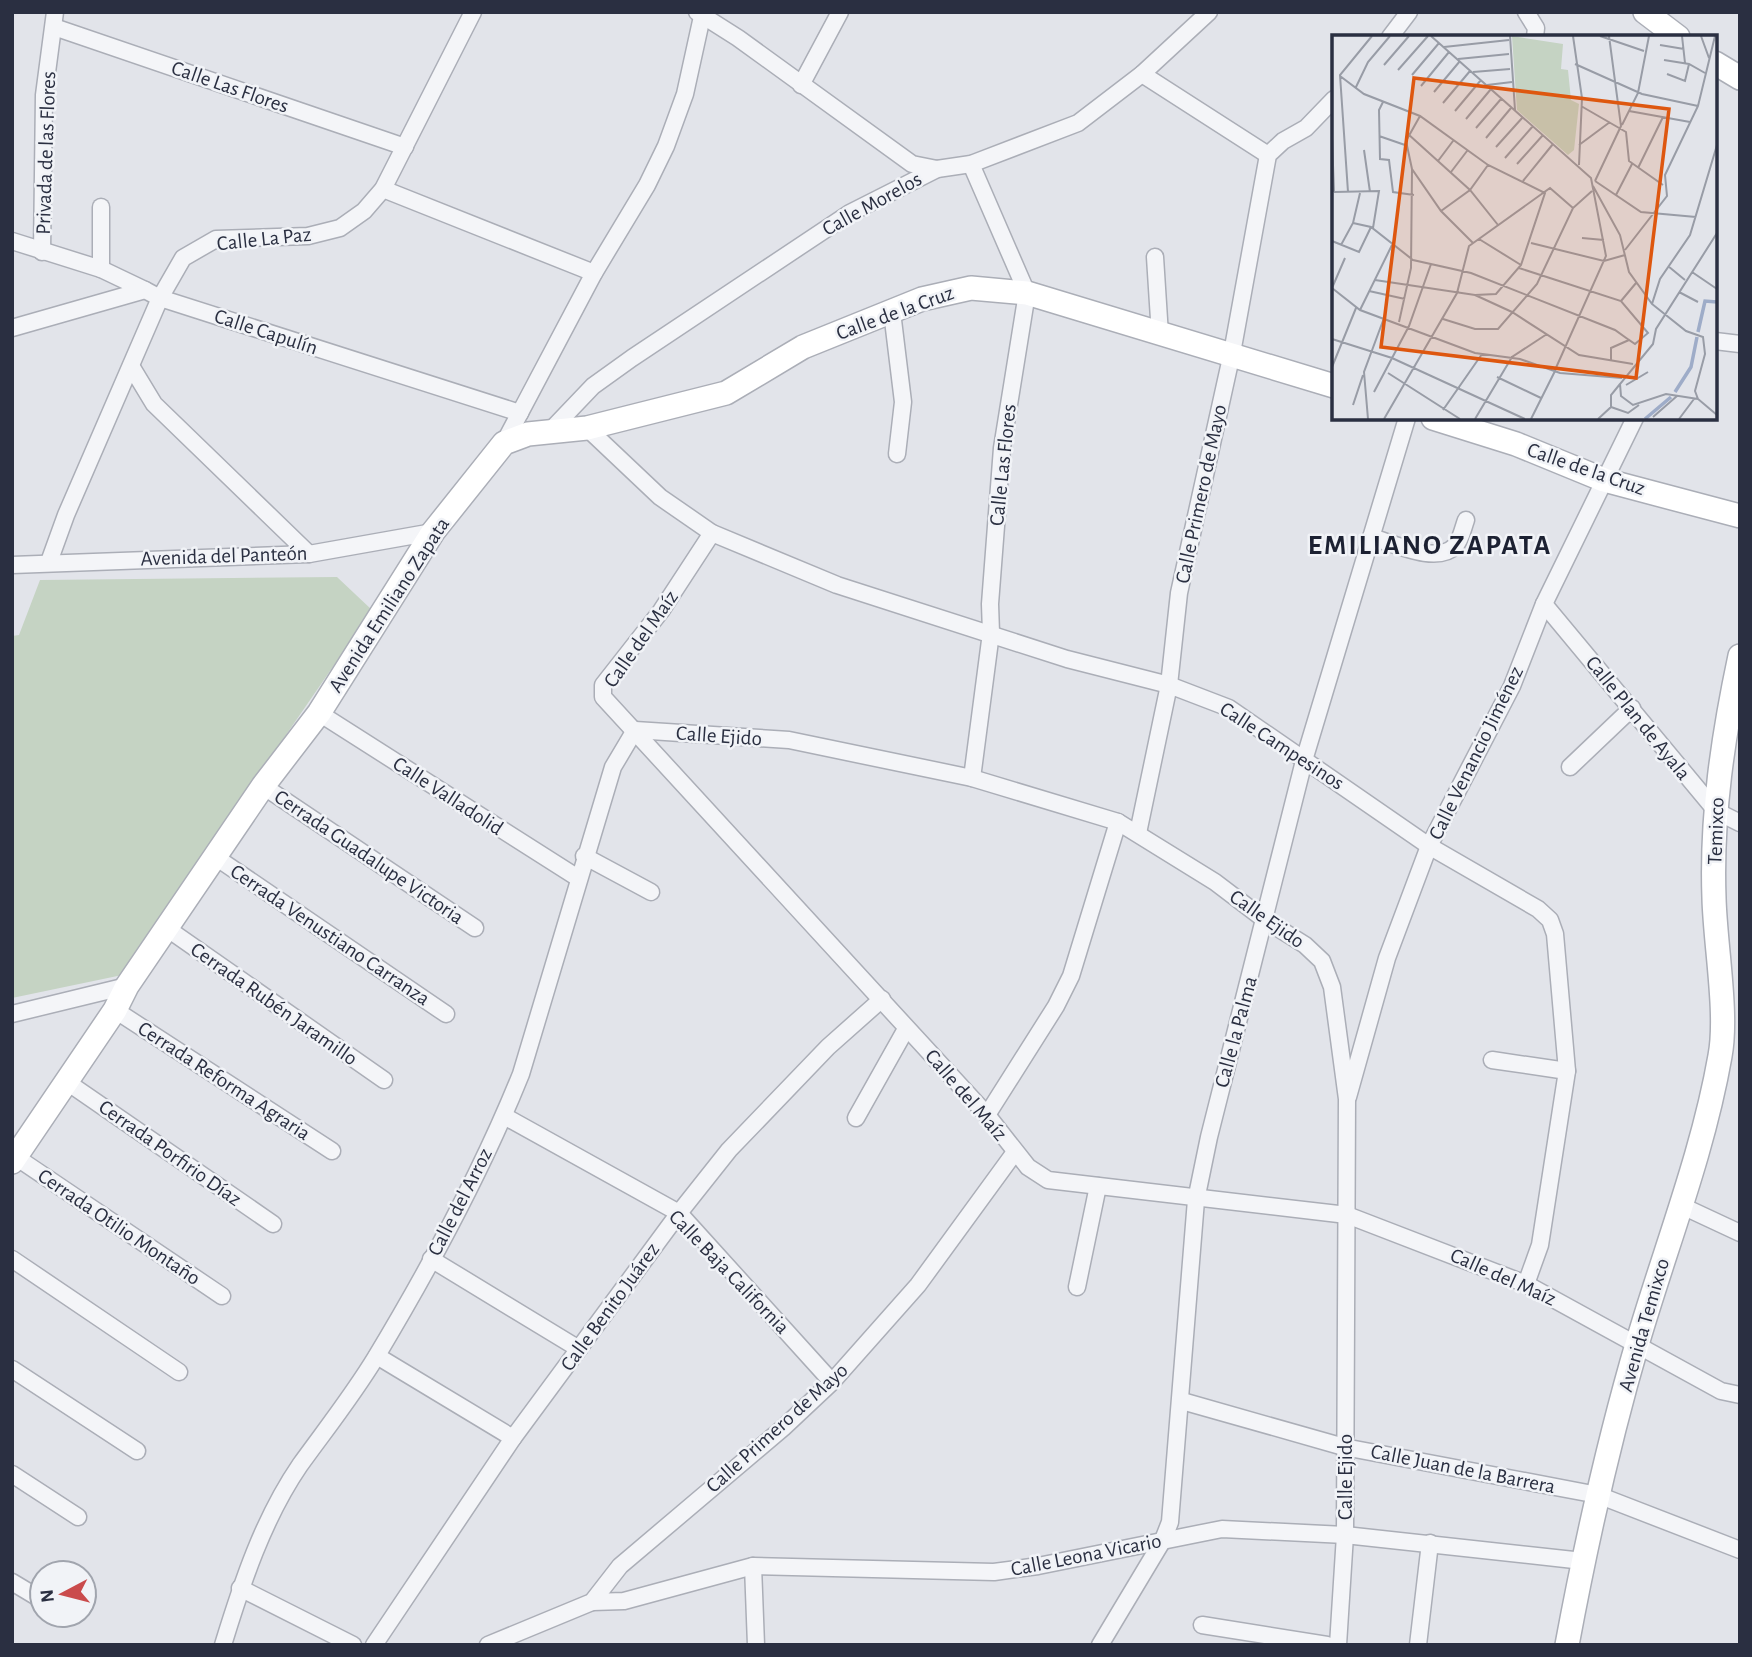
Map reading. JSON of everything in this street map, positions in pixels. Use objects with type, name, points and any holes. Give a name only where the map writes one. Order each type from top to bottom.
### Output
[{"type":"main road","points":[[1645,12],[1669,34]]},
{"type":"main road","points":[[1717,64],[1740,78]]},
{"type":"main road","name":"Calle de la Cruz","points":[[504,443],[528,433],[587,428],[726,393],[803,347],[947,291],[971,288],[1027,293],[1332,385]]},
{"type":"main road","name":"Calle de la Cruz","points":[[1439,420],[1516,444],[1604,480],[1740,516]]},
{"type":"main road","name":"Avenida Emiliano Zapata","points":[[14,1160],[214,856],[262,786],[319,713],[433,532],[504,443]]},
{"type":"main road","name":"Temixco","points":[[1730,1013],[1714,896],[1716,811],[1720,759],[1740,656]]},
{"type":"main road","name":"Avenida Temixco","points":[[1567,1645],[1598,1495],[1637,1342],[1714,1090],[1730,1013]]},
{"type":"street","name":"Calle La Paz","points":[[48,562],[65,515],[160,298],[183,258],[216,239],[308,236],[340,228],[363,211],[383,189],[473,12]]},
{"type":"street","points":[[801,85],[840,12]]},
{"type":"street","name":"Calle Morelos","points":[[551,430],[593,386],[850,213],[937,169],[971,164],[1078,123],[1142,74],[1209,12]]},
{"type":"street","points":[[1392,35],[1409,12]]},
{"type":"street","points":[[1526,12],[1536,28],[1535,35]]},
{"type":"street","points":[[701,13],[912,164],[937,169]]},
{"type":"street","name":"Avenida Emiliano Zapata","points":[[504,443],[594,273],[647,185],[666,146],[685,94],[701,13]]},
{"type":"street","name":"Calle Las Flores","points":[[54,20],[405,147]]},
{"type":"street","name":"Privada de las Flores","points":[[42,251],[44,95],[54,20]]},
{"type":"street","points":[[1142,74],[1268,155],[1283,141],[1306,128],[1332,101]]},
{"type":"street","name":"Calle Primero de Mayo","points":[[1138,833],[1169,685],[1179,593],[1232,353],[1268,155]]},
{"type":"street","points":[[971,164],[1027,293]]},
{"type":"street","points":[[383,189],[594,273]]},
{"type":"street","points":[[101,269],[102,207]]},
{"type":"street","name":"Calle Capulín","points":[[12,242],[101,269],[160,298],[520,413]]},
{"type":"street","points":[[1155,257],[1160,335]]},
{"type":"street","points":[[12,328],[145,290]]},
{"type":"street","name":"Calle Las Flores","points":[[972,778],[991,633],[990,604],[1002,449],[1027,293]]},
{"type":"street","points":[[892,312],[903,402],[897,454]]},
{"type":"street","points":[[1717,341],[1740,344]]},
{"type":"street","points":[[131,366],[154,404],[309,554]]},
{"type":"street","name":"Calle la Palma","points":[[1100,1645],[1163,1540],[1170,1522],[1182,1401],[1196,1200],[1209,1137],[1305,757],[1406,420]]},
{"type":"street","name":"Calle Venancio Jiménez","points":[[1347,1099],[1358,1070],[1387,958],[1429,846],[1512,685],[1544,604],[1634,420]]},
{"type":"street","name":"Calle Campesinos","points":[[587,428],[660,497],[712,533],[837,585],[1067,659],[1169,685],[1229,708],[1305,757],[1429,846],[1538,909],[1550,920],[1556,934],[1567,1070],[1540,1245],[1526,1284]]},
{"type":"street","points":[[1371,537],[1432,554],[1448,552],[1457,544],[1466,520]]},
{"type":"street","name":"Avenida del Panteón","points":[[12,565],[309,554],[433,532]]},
{"type":"street","name":"Calle del Maíz","points":[[712,533],[662,611],[603,685],[603,696],[882,999],[906,1029],[986,1115],[1028,1167],[1048,1180],[1196,1200],[1347,1216],[1526,1284],[1637,1342],[1721,1391],[1740,1395]]},
{"type":"street","name":"Calle Plan de Ayala","points":[[1544,604],[1716,811],[1740,823]]},
{"type":"street","points":[[1570,767],[1632,708]]},
{"type":"street","name":"Calle Valladolid","points":[[319,713],[578,878]]},
{"type":"street","name":"Calle Ejido","points":[[635,730],[789,740],[972,778],[1118,822],[1215,882],[1265,920],[1305,945],[1322,961],[1332,987],[1347,1099],[1345,1535],[1338,1645]]},
{"type":"street","name":"Calle del Arroz","points":[[223,1645],[240,1588],[288,1486],[342,1411],[377,1356],[504,1116],[522,1074],[612,766],[635,730]]},
{"type":"street","name":"Cerrada Guadalupe Victoria","points":[[262,786],[475,928]]},
{"type":"street","points":[[986,1115],[1056,1006],[1071,976],[1118,822]]},
{"type":"street","name":"Cerrada Venustiano Carranza","points":[[214,856],[446,1014]]},
{"type":"street","points":[[584,856],[651,892]]},
{"type":"street","name":"Cerrada Rubén Jaramillo","points":[[165,928],[384,1080]]},
{"type":"street","points":[[12,1014],[127,986]]},
{"type":"street","name":"Calle Benito Juárez","points":[[374,1645],[513,1438],[679,1213],[729,1150],[828,1047],[882,999]]},
{"type":"street","name":"Cerrada Reforma Agraria","points":[[115,1010],[332,1151]]},
{"type":"street","points":[[856,1118],[906,1029]]},
{"type":"street","points":[[1492,1060],[1567,1070]]},
{"type":"street","name":"Cerrada Porfirio Díaz","points":[[67,1082],[273,1224]]},
{"type":"street","name":"Calle Baja California","points":[[504,1116],[679,1213],[832,1382]]},
{"type":"street","name":"Calle Primero de Mayo","points":[[488,1645],[592,1602],[620,1566],[783,1428],[832,1382],[918,1285],[1015,1152]]},
{"type":"street","name":"Cerrada Otilio Montaño","points":[[14,1160],[222,1296]]},
{"type":"street","points":[[1077,1287],[1098,1186]]},
{"type":"street","points":[[1680,1205],[1740,1233]]},
{"type":"street","points":[[12,1259],[179,1372]]},
{"type":"street","points":[[430,1259],[579,1349]]},
{"type":"street","points":[[377,1356],[513,1438]]},
{"type":"street","points":[[12,1369],[137,1451]]},
{"type":"street","name":"Calle Juan de la Barrera","points":[[1182,1401],[1344,1447],[1598,1495],[1740,1550]]},
{"type":"street","points":[[12,1474],[78,1517]]},
{"type":"street","name":"Calle Leona Vicario","points":[[592,1602],[624,1601],[753,1566],[994,1572],[1038,1566],[1222,1529],[1345,1535],[1583,1561]]},
{"type":"street","points":[[1418,1645],[1430,1543]]},
{"type":"street","points":[[753,1566],[756,1645]]},
{"type":"street","points":[[12,1582],[28,1592]]},
{"type":"street","points":[[240,1588],[353,1645]]},
{"type":"street","points":[[1202,1625],[1327,1645]]},
{"type":"green space","points":[[337,577],[372,610],[246,793],[127,974],[12,998],[12,636],[19,635],[40,580]]},
{"type":"district","name":"EMILIANO ZAPATA","points":[[1430,546]]}]
